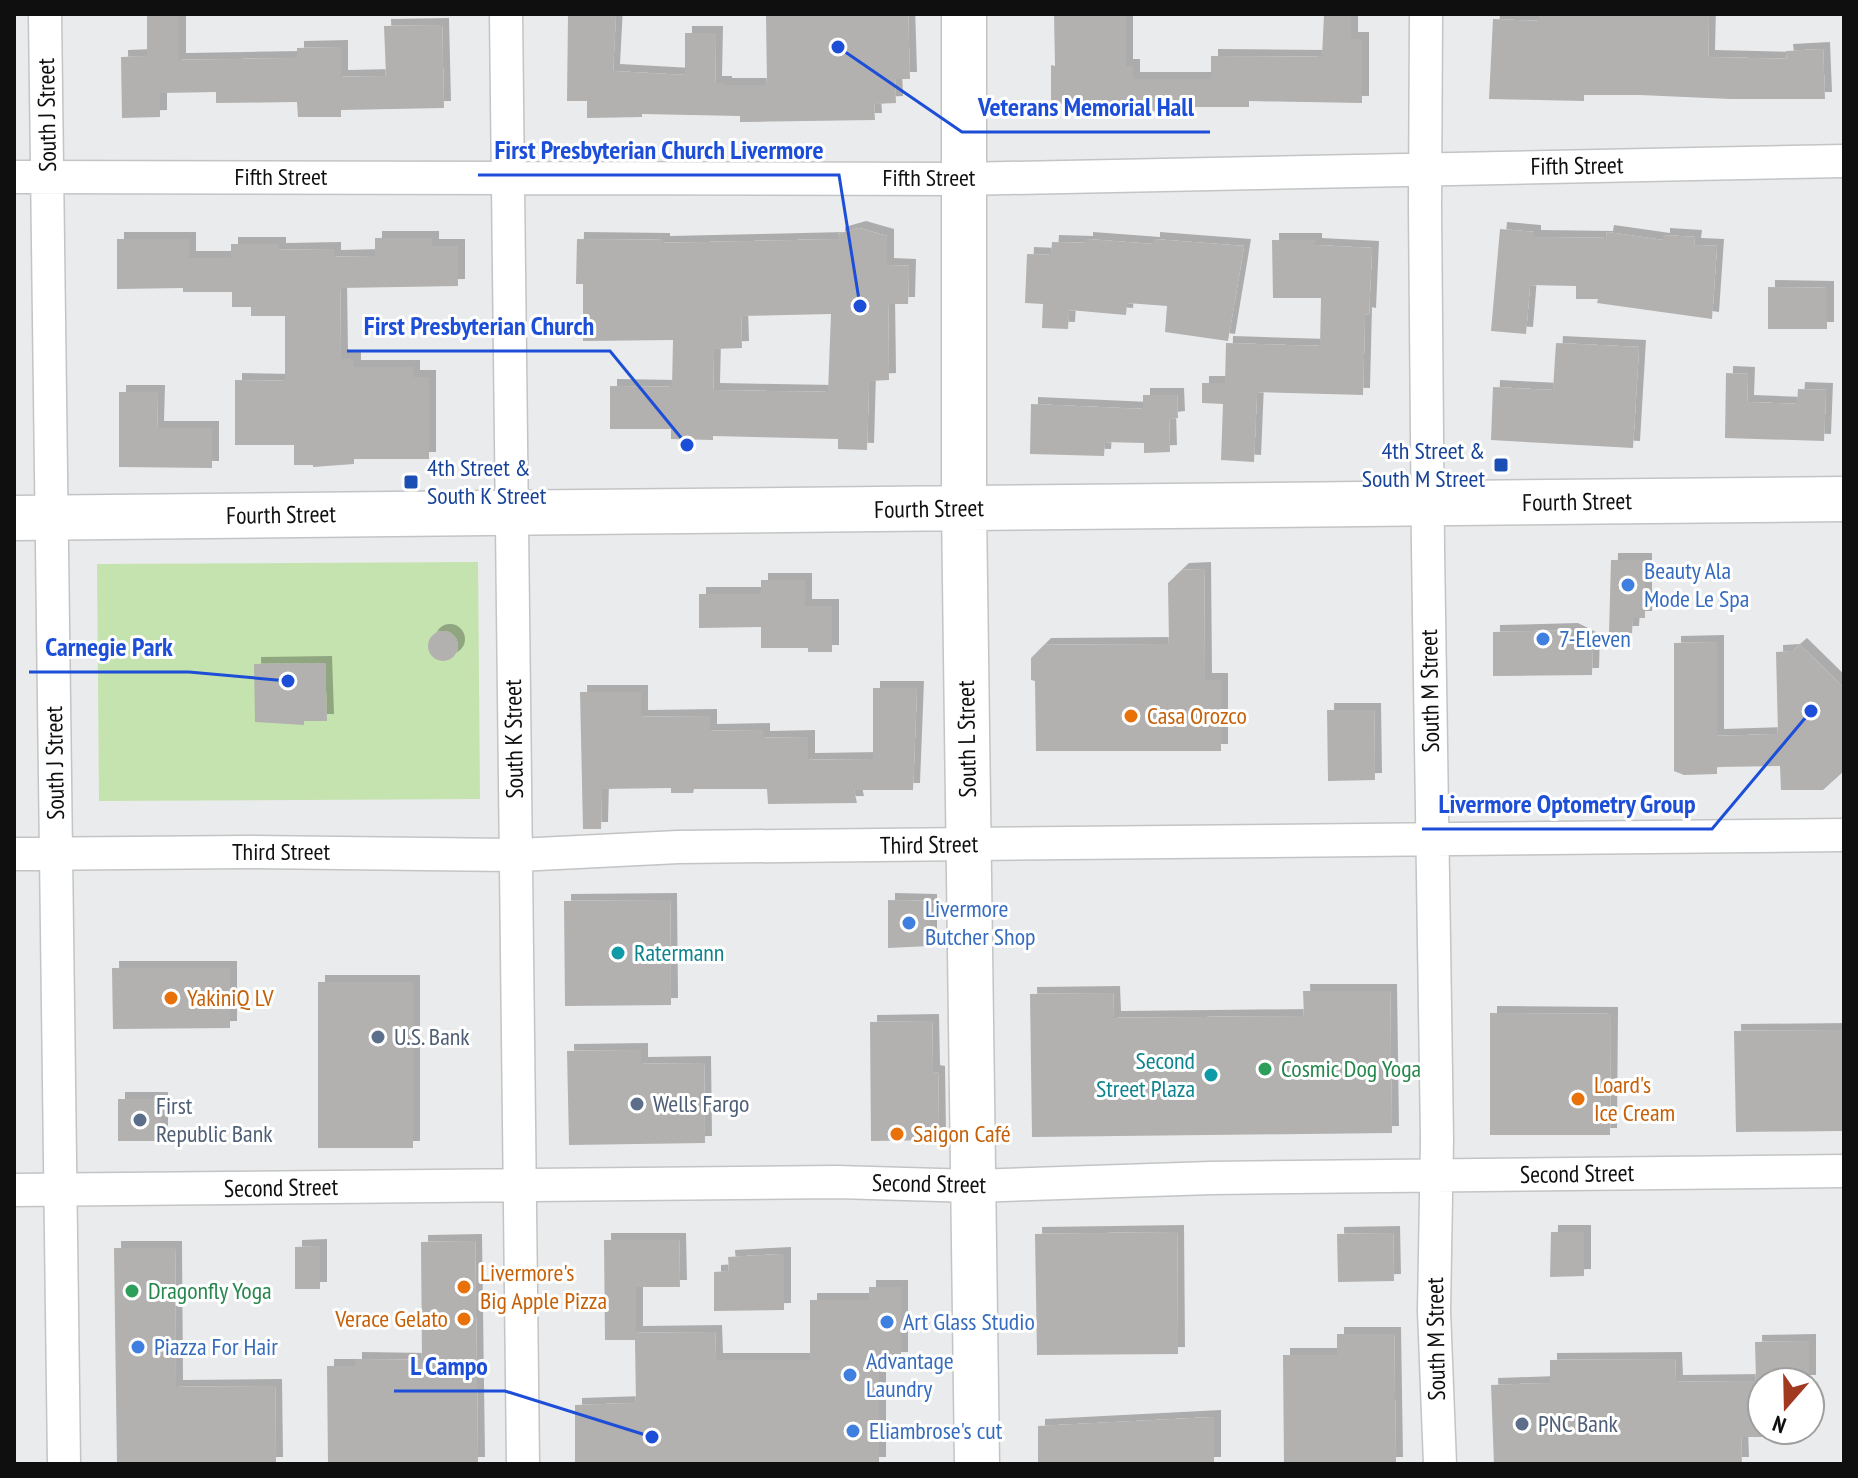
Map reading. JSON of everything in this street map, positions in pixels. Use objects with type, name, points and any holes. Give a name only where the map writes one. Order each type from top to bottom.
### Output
[{"type":"main road","name":"South L Street","points":[[964,14],[964,508],[977,1464]]},
{"type":"main road","name":"Fourth Street","points":[[33,518],[1844,499]]},
{"type":"street","name":"South J Street","points":[[45,14],[48,176],[33,518],[56,854],[64,1464]]},
{"type":"street","name":"South K Street","points":[[506,14],[523,1464]]},
{"type":"street","name":"South M Street","points":[[1426,14],[1427,503],[1436,1176],[1434,1311],[1440,1464]]},
{"type":"street","name":"Fifth Street","points":[[14,177],[962,179],[1844,161]]},
{"type":"street","name":"Third Street","points":[[14,854],[246,852],[518,855],[678,847],[1844,835]]},
{"type":"street","name":"Second Street","points":[[14,1190],[837,1182],[974,1186],[1211,1178],[1844,1171]]},
{"type":"green space","points":[[478,562],[480,799],[99,801],[97,564]]},
{"type":"building","points":[[147,14],[179,14],[179,60],[297,58],[297,48],[341,47],[341,77],[386,76],[384,26],[442,25],[444,108],[341,110],[341,117],[298,117],[297,102],[216,103],[216,92],[160,93],[160,117],[122,118],[121,57],[147,56]]},
{"type":"building","points":[[568,14],[616,14],[613,71],[685,75],[685,33],[716,33],[715,83],[767,85],[766,14],[908,14],[910,79],[895,79],[896,103],[874,104],[875,120],[740,122],[740,116],[642,114],[642,117],[587,118],[587,101],[567,101]]},
{"type":"building","points":[[1054,14],[1126,14],[1126,66],[1133,66],[1133,79],[1211,79],[1211,56],[1322,57],[1324,14],[1351,14],[1351,39],[1362,39],[1362,103],[1249,101],[1249,107],[1195,107],[1195,111],[1072,112],[1072,104],[1051,103],[1051,65],[1055,66]]},
{"type":"building","points":[[1539,14],[1709,14],[1708,57],[1787,59],[1786,51],[1823,49],[1825,99],[1584,95],[1584,101],[1489,99],[1493,19],[1539,21]]},
{"type":"building","points":[[859,228],[887,236],[887,265],[909,266],[908,304],[888,304],[889,380],[869,381],[867,450],[838,449],[838,439],[713,436],[713,440],[671,439],[671,429],[610,429],[610,386],[672,387],[673,340],[583,341],[583,284],[576,284],[577,239],[663,240],[663,243],[838,239],[838,234]],"holes":[[[831,314],[828,392],[713,390],[714,349],[742,348],[741,316]]]},
{"type":"building","points":[[1500,229],[1534,232],[1534,237],[1606,238],[1607,232],[1663,240],[1663,235],[1695,237],[1694,245],[1717,246],[1712,319],[1597,303],[1598,299],[1576,299],[1576,286],[1530,285],[1526,334],[1491,331]]},
{"type":"building","points":[[375,238],[432,238],[432,246],[458,246],[458,286],[340,288],[341,359],[354,359],[354,367],[413,367],[413,377],[429,377],[429,459],[354,459],[354,464],[313,467],[294,465],[294,445],[235,445],[235,380],[285,381],[285,316],[251,316],[251,307],[232,307],[232,292],[183,292],[183,288],[117,289],[117,239],[189,239],[189,258],[231,258],[231,244],[279,244],[279,250],[334,249],[334,257],[375,256]]},
{"type":"building","points":[[1086,239],[1153,244],[1153,239],[1244,246],[1228,341],[1165,332],[1167,306],[1127,303],[1126,315],[1069,310],[1068,329],[1042,328],[1043,304],[1025,303],[1027,254],[1051,255],[1052,242],[1086,243]]},
{"type":"building","points":[[1272,240],[1315,240],[1315,245],[1372,248],[1369,315],[1365,314],[1363,395],[1257,392],[1254,462],[1221,460],[1223,404],[1202,403],[1202,383],[1225,383],[1226,343],[1320,346],[1321,298],[1273,298]]},
{"type":"building","points":[[1768,287],[1827,288],[1827,329],[1768,329]]},
{"type":"building","points":[[1556,343],[1639,347],[1633,448],[1491,440],[1493,387],[1553,390]]},
{"type":"building","points":[[1726,373],[1748,374],[1747,402],[1797,404],[1798,389],[1826,390],[1824,441],[1725,438]]},
{"type":"building","points":[[119,392],[158,392],[157,428],[212,428],[212,468],[119,467]]},
{"type":"building","points":[[1143,395],[1177,395],[1178,418],[1169,419],[1170,452],[1144,453],[1144,443],[1105,442],[1104,456],[1030,454],[1031,404],[1143,409]]},
{"type":"building","points":[[1611,560],[1645,560],[1645,618],[1633,618],[1632,633],[1609,633]]},
{"type":"building","points":[[1204,569],[1205,680],[1221,680],[1221,751],[1036,751],[1035,681],[1031,680],[1031,658],[1044,645],[1169,644],[1168,583],[1182,570]]},
{"type":"building","points":[[761,580],[805,580],[805,606],[832,606],[832,652],[808,652],[808,648],[761,648],[761,627],[699,628],[699,594],[761,594]]},
{"type":"building","points":[[1571,630],[1593,641],[1592,675],[1493,676],[1493,632]]},
{"type":"building","points":[[443,631],[449,632],[457,640],[457,652],[449,660],[443,661],[437,660],[429,652],[428,646],[429,640],[437,632]]},
{"type":"building","points":[[1717,642],[1717,736],[1778,734],[1776,652],[1793,651],[1800,645],[1844,688],[1844,771],[1823,790],[1781,790],[1780,766],[1717,767],[1717,774],[1684,775],[1674,771],[1674,643]]},
{"type":"building","points":[[325,663],[327,721],[304,721],[304,725],[255,722],[254,664]]},
{"type":"building","points":[[873,688],[917,688],[913,790],[854,790],[857,803],[768,804],[767,789],[694,789],[693,793],[671,793],[671,788],[602,789],[601,829],[583,829],[580,692],[641,692],[641,717],[710,716],[710,731],[763,730],[763,738],[808,737],[808,760],[873,759]]},
{"type":"building","points":[[1327,710],[1374,710],[1375,780],[1328,781]]},
{"type":"building","name":"Ratermann","points":[[670,900],[671,1005],[565,1006],[564,901]]},
{"type":"building","name":"Livermore Butcher Shop","points":[[888,900],[930,901],[930,946],[888,948]]},
{"type":"building","name":"YakiniQ LV","points":[[112,968],[230,968],[230,1028],[113,1029]]},
{"type":"building","points":[[318,982],[413,982],[413,1148],[318,1148]]},
{"type":"building","name":"Second Street Plaza","points":[[1303,991],[1390,991],[1392,1133],[1032,1137],[1030,994],[1113,993],[1114,1018],[1304,1016]]},
{"type":"building","points":[[1490,1013],[1611,1014],[1610,1135],[1490,1135]]},
{"type":"building","points":[[932,1021],[933,1072],[938,1073],[939,1140],[871,1141],[870,1022]]},
{"type":"building","points":[[1844,1030],[1844,1131],[1736,1132],[1734,1031]]},
{"type":"building","name":"Wells Fargo","points":[[641,1050],[641,1064],[704,1063],[705,1143],[569,1145],[567,1051]]},
{"type":"building","name":"First Republic Bank","points":[[118,1099],[161,1099],[161,1141],[118,1141]]},
{"type":"building","points":[[1177,1232],[1178,1354],[1037,1355],[1035,1234]]},
{"type":"building","points":[[1551,1232],[1584,1232],[1584,1276],[1550,1277]]},
{"type":"building","points":[[1393,1233],[1394,1281],[1338,1282],[1337,1234]]},
{"type":"building","points":[[604,1240],[679,1240],[680,1287],[636,1287],[636,1333],[715,1332],[716,1360],[810,1360],[810,1300],[869,1300],[869,1287],[901,1287],[901,1359],[879,1359],[879,1464],[575,1464],[575,1405],[636,1403],[635,1340],[605,1340]]},
{"type":"building","points":[[475,1241],[478,1464],[328,1464],[327,1366],[355,1366],[355,1359],[422,1360],[421,1242]]},
{"type":"building","points":[[320,1246],[320,1289],[295,1289],[295,1247]]},
{"type":"building","points":[[114,1248],[175,1248],[176,1387],[275,1386],[276,1464],[117,1464]]},
{"type":"building","points":[[784,1254],[784,1310],[714,1311],[714,1272],[729,1271],[728,1257]]},
{"type":"building","points":[[1337,1334],[1394,1334],[1396,1464],[1284,1464],[1283,1355],[1337,1355]]},
{"type":"building","points":[[1809,1341],[1809,1366],[1756,1366],[1755,1342]]},
{"type":"building","points":[[1675,1359],[1676,1382],[1746,1381],[1746,1437],[1741,1437],[1742,1464],[1494,1464],[1491,1385],[1550,1383],[1550,1360]]},
{"type":"building","points":[[1214,1417],[1214,1464],[1038,1464],[1038,1426]]},
{"type":"place","name":"Veterans Memorial Hall","points":[[838,47]]},
{"type":"place","name":"First Presbyterian Church Livermore","points":[[860,306]]},
{"type":"place","name":"First Presbyterian Church","points":[[687,445]]},
{"type":"place","name":"4th Street & South M Street","points":[[1501,465]]},
{"type":"place","name":"4th Street & South K Street","points":[[411,482]]},
{"type":"place","name":"Beauty Ala Mode Le Spa","points":[[1628,585]]},
{"type":"place","name":"7-Eleven","points":[[1543,639]]},
{"type":"place","name":"Carnegie Park","points":[[288,681]]},
{"type":"place","name":"Livermore Optometry Group","points":[[1811,711]]},
{"type":"place","name":"Casa Orozco","points":[[1131,716]]},
{"type":"place","name":"Livermore Butcher Shop","points":[[909,923]]},
{"type":"place","name":"Ratermann","points":[[618,953]]},
{"type":"place","name":"YakiniQ LV","points":[[171,998]]},
{"type":"place","name":"U.S. Bank","points":[[378,1037]]},
{"type":"place","name":"Cosmic Dog Yoga","points":[[1265,1069]]},
{"type":"place","name":"Second Street Plaza","points":[[1211,1075]]},
{"type":"place","name":"Loard's Ice Cream","points":[[1578,1099]]},
{"type":"place","name":"Wells Fargo","points":[[637,1104]]},
{"type":"place","name":"First Republic Bank","points":[[140,1120]]},
{"type":"place","name":"Saigon Café","points":[[897,1134]]},
{"type":"place","name":"Livermore's Big Apple Pizza","points":[[464,1287]]},
{"type":"place","name":"Dragonfly Yoga","points":[[132,1291]]},
{"type":"place","name":"Verace Gelato","points":[[464,1319]]},
{"type":"place","name":"Art Glass Studio","points":[[887,1322]]},
{"type":"place","name":"Piazza For Hair","points":[[138,1347]]},
{"type":"place","name":"Advantage Laundry","points":[[850,1375]]},
{"type":"place","name":"PNC Bank","points":[[1522,1424]]},
{"type":"place","name":"Eliambrose's cut","points":[[853,1431]]},
{"type":"place","name":"L Campo","points":[[652,1437]]}]
